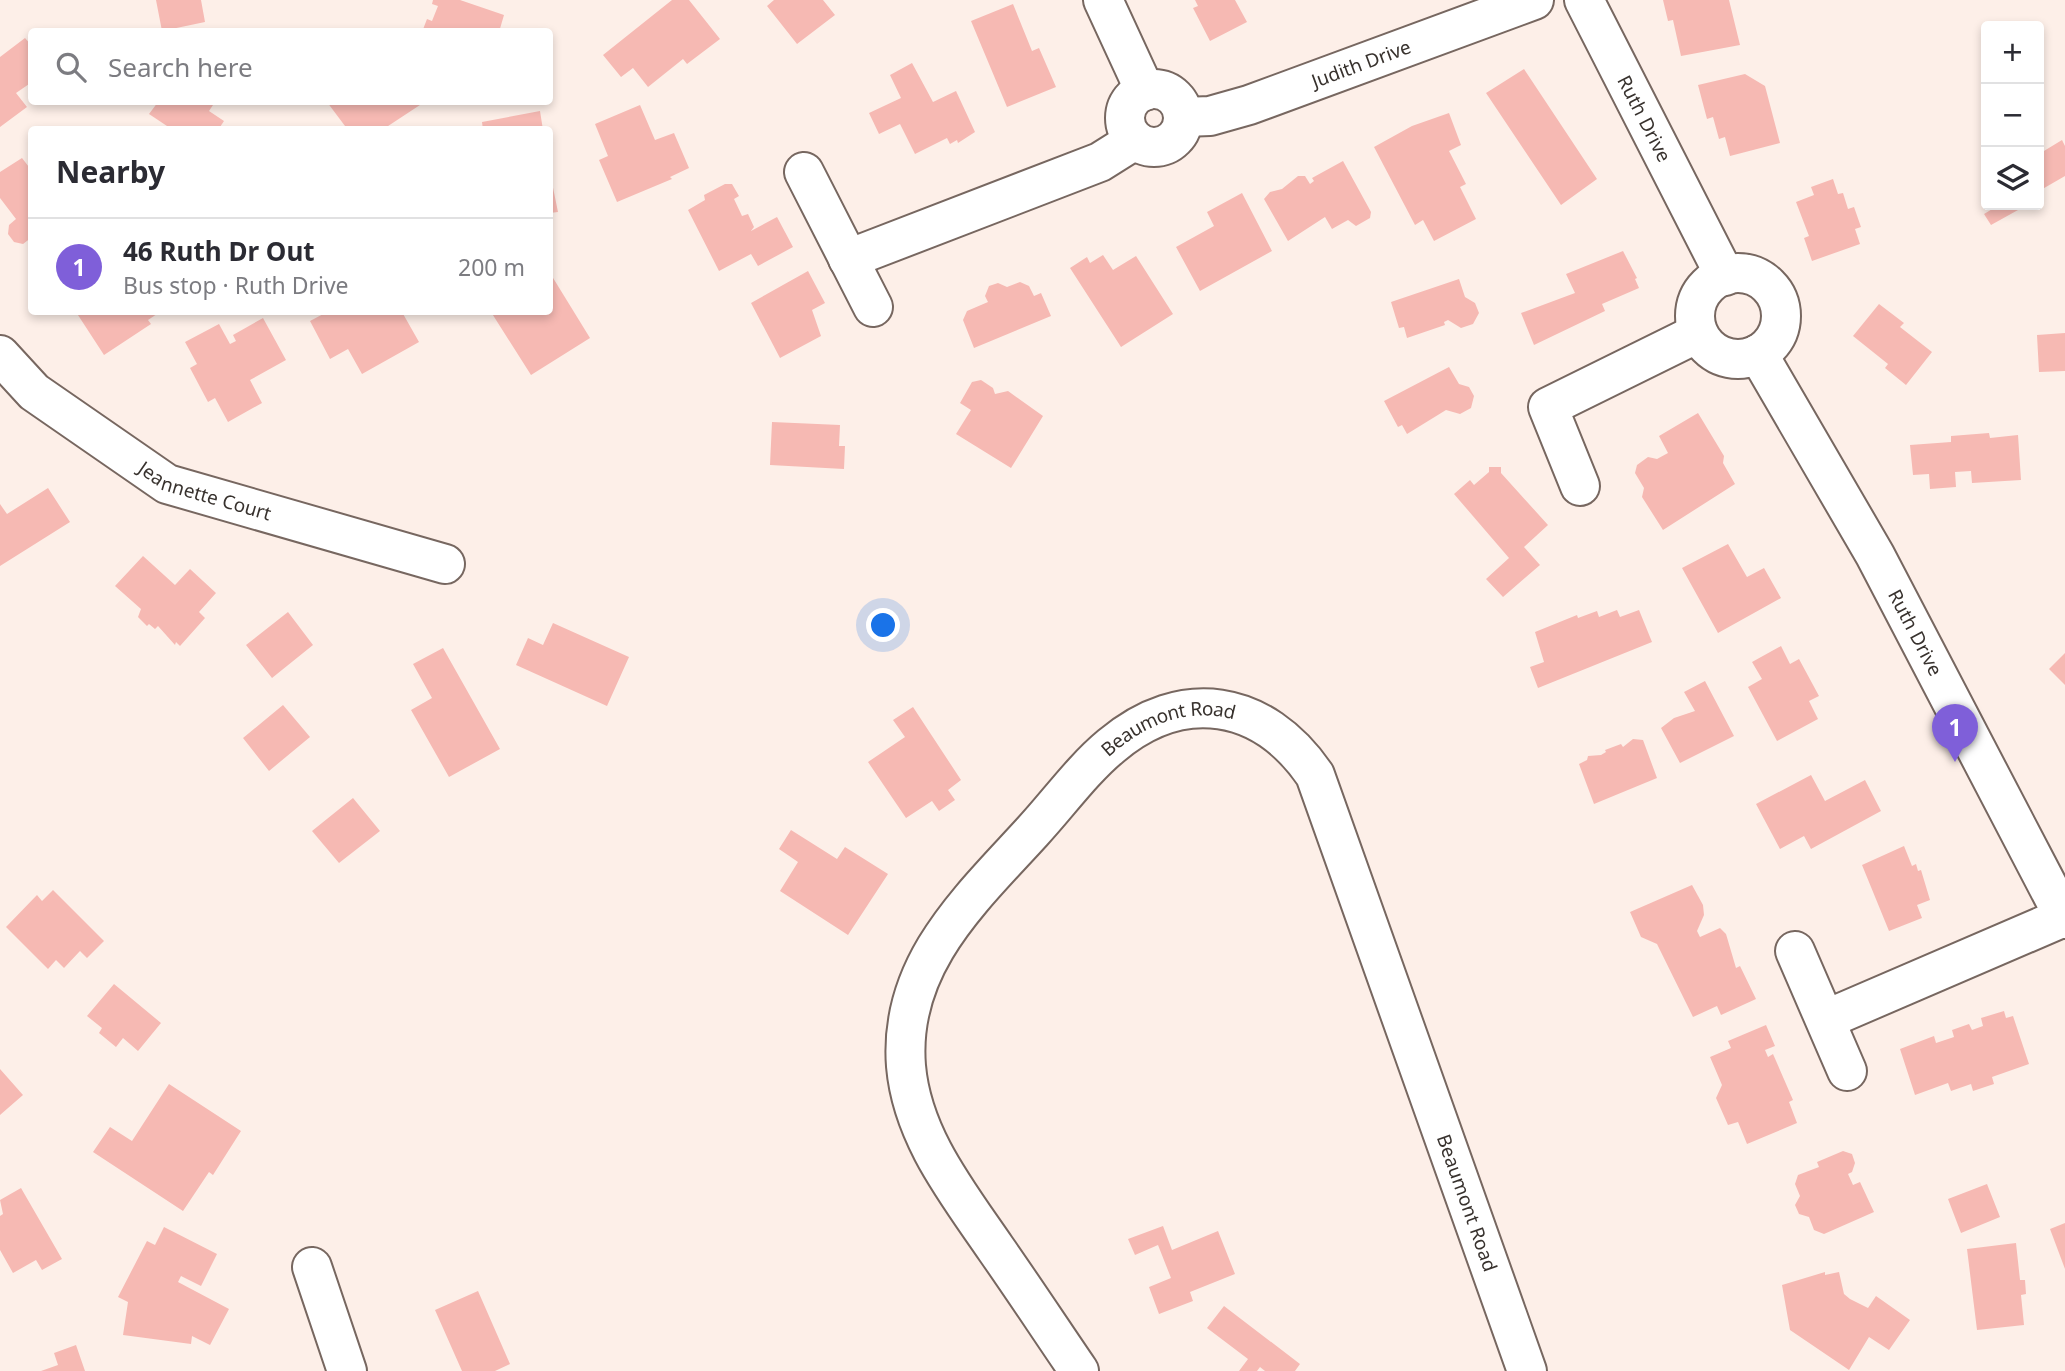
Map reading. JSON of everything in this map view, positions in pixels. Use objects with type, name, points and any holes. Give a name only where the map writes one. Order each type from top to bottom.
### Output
[{"type":"street","points":[[1103,0],[1145,91]]},
{"type":"street","name":"Judith Drive","points":[[1184,117],[1210,116],[1249,105],[1534,0]]},
{"type":"street","name":"Ruth Drive","points":[[1584,0],[1725,276]]},
{"type":"street","points":[[1163,90],[1171,94],[1182,109],[1184,117],[1179,134],[1166,145],[1150,147],[1135,140],[1126,125],[1127,108],[1137,94],[1145,91],[1163,90]]},
{"type":"street","points":[[848,259],[1100,162],[1135,140]]},
{"type":"street","points":[[804,172],[873,307]]},
{"type":"street","points":[[1738,273],[1752,276],[1774,293],[1780,320],[1769,345],[1758,354],[1745,359],[1730,359],[1716,354],[1698,333],[1696,306],[1712,282],[1738,273]]},
{"type":"street","points":[[1580,486],[1548,407],[1698,333]]},
{"type":"street","name":"Ruth Drive","points":[[1758,354],[1875,555],[2064,918],[1827,1019]]},
{"type":"street","name":"Jeannette Court","points":[[0,355],[34,392],[167,484],[444,564]]},
{"type":"street","name":"Beaumont Road","points":[[1079,1371],[947,1178],[927,1142],[914,1106],[906,1068],[905,1025],[917,983],[937,943],[983,886],[1109,747],[1157,718],[1190,709],[1225,709],[1254,717],[1279,733],[1300,752],[1315,775],[1527,1371]]},
{"type":"street","points":[[1795,951],[1827,1019],[1847,1071]]},
{"type":"street","points":[[312,1267],[347,1371]]},
{"type":"building","points":[[156,0],[201,0],[205,22],[161,28]]},
{"type":"building","points":[[433,0],[460,0],[504,15],[500,28],[424,28],[427,19],[432,21],[438,6],[432,4]]},
{"type":"building","points":[[672,0],[689,0],[720,39],[687,64],[683,59],[648,87],[633,68],[621,77],[603,55]]},
{"type":"building","points":[[774,0],[823,0],[835,15],[797,44],[767,6]]},
{"type":"building","points":[[1195,0],[1235,0],[1247,22],[1210,41],[1193,8],[1198,6]]},
{"type":"building","points":[[1663,0],[1729,0],[1740,45],[1681,56],[1673,20],[1668,21]]},
{"type":"building","points":[[1013,4],[1032,51],[1039,48],[1056,87],[1007,107],[971,21]]},
{"type":"building","points":[[25,38],[28,41],[28,85],[16,93],[27,107],[0,127],[0,57]]},
{"type":"building","points":[[912,63],[933,102],[956,91],[975,132],[958,143],[957,140],[950,144],[947,138],[915,154],[900,124],[879,134],[869,113],[901,98],[890,75]]},
{"type":"building","points":[[1524,69],[1597,179],[1561,205],[1486,93]]},
{"type":"building","points":[[1745,74],[1765,86],[1780,143],[1730,156],[1725,137],[1719,139],[1713,117],[1707,119],[1698,85]]},
{"type":"building","points":[[156,105],[213,105],[209,111],[224,121],[221,126],[167,126],[149,114]]},
{"type":"building","points":[[329,105],[420,105],[388,126],[345,126]]},
{"type":"building","points":[[640,105],[655,140],[674,133],[689,168],[670,177],[672,179],[617,202],[599,160],[608,156],[595,124]]},
{"type":"building","points":[[540,111],[542,126],[482,126],[482,122]]},
{"type":"building","points":[[1449,113],[1461,145],[1449,151],[1466,184],[1460,187],[1476,219],[1434,241],[1423,220],[1415,225],[1374,147],[1412,126]]},
{"type":"building","points":[[2062,140],[2065,146],[2065,176],[2044,188],[2044,151]]},
{"type":"building","points":[[22,158],[28,166],[28,240],[23,244],[14,242],[8,234],[9,225],[16,219],[0,198],[0,172]]},
{"type":"building","points":[[1343,161],[1371,212],[1370,218],[1356,226],[1348,220],[1332,229],[1325,217],[1288,241],[1264,199],[1270,192],[1282,189],[1298,176],[1305,176],[1310,184],[1314,181],[1312,178]]},
{"type":"building","points":[[1833,179],[1838,194],[1843,193],[1848,209],[1854,207],[1861,227],[1855,229],[1860,244],[1812,261],[1804,238],[1809,236],[1796,202],[1814,195],[1811,187]]},
{"type":"building","points":[[725,184],[732,184],[739,196],[734,199],[742,216],[748,214],[754,227],[751,231],[777,217],[793,247],[758,266],[751,254],[719,271],[688,210],[705,200],[704,195]]},
{"type":"building","points":[[553,188],[558,212],[553,213]]},
{"type":"building","points":[[1242,193],[1272,251],[1200,291],[1176,247],[1214,226],[1207,212]]},
{"type":"building","points":[[1991,210],[2018,210],[1991,225],[1984,214]]},
{"type":"building","points":[[1623,251],[1637,278],[1635,279],[1639,288],[1602,304],[1605,311],[1534,345],[1521,313],[1575,293],[1566,274]]},
{"type":"building","points":[[1103,255],[1113,270],[1136,256],[1173,314],[1121,347],[1070,268],[1087,257],[1090,263]]},
{"type":"building","points":[[808,271],[825,303],[812,310],[821,336],[780,358],[751,303]]},
{"type":"building","points":[[553,278],[590,338],[531,375],[493,315],[553,315]]},
{"type":"building","points":[[1459,279],[1465,297],[1475,303],[1479,313],[1473,324],[1461,328],[1448,320],[1444,322],[1445,325],[1407,338],[1404,327],[1399,328],[1391,302]]},
{"type":"building","points":[[1020,282],[1029,286],[1034,296],[1041,293],[1051,316],[974,348],[963,320],[967,311],[988,302],[985,296],[989,286],[998,283],[1007,287]]},
{"type":"building","points":[[1879,304],[1904,323],[1900,327],[1932,352],[1906,385],[1885,368],[1888,364],[1853,336]]},
{"type":"building","points":[[78,315],[156,315],[148,320],[151,324],[104,355]]},
{"type":"building","points":[[321,315],[404,315],[419,342],[362,374],[348,349],[330,359],[310,321]]},
{"type":"building","points":[[263,318],[286,360],[250,380],[262,403],[228,422],[215,398],[208,402],[190,368],[197,364],[185,342],[219,324],[230,344],[236,341],[233,335]]},
{"type":"building","points":[[2065,333],[2065,371],[2039,372],[2037,335]]},
{"type":"building","points":[[1449,367],[1459,384],[1469,387],[1474,396],[1471,408],[1460,414],[1446,410],[1407,434],[1402,425],[1398,427],[1384,401]]},
{"type":"building","points":[[981,380],[993,388],[995,394],[1008,391],[1043,416],[1011,468],[956,434],[971,410],[960,403],[972,382]]},
{"type":"building","points":[[1698,413],[1724,456],[1723,463],[1735,484],[1663,530],[1642,497],[1644,488],[1635,473],[1637,465],[1648,457],[1657,459],[1668,453],[1659,436]]},
{"type":"building","points":[[772,422],[840,425],[839,446],[845,446],[844,469],[770,465]]},
{"type":"building","points":[[1989,433],[1990,438],[2018,435],[2021,480],[1972,483],[1971,471],[1955,472],[1956,487],[1930,489],[1929,474],[1913,475],[1910,445],[1951,442],[1951,436]]},
{"type":"building","points":[[1489,467],[1501,467],[1501,473],[1548,525],[1524,547],[1540,565],[1503,597],[1486,579],[1509,558],[1454,494],[1470,480],[1474,485],[1489,472]]},
{"type":"building","points":[[48,488],[70,522],[0,566],[0,504],[7,514]]},
{"type":"building","points":[[1728,544],[1747,577],[1764,568],[1781,598],[1718,633],[1682,568]]},
{"type":"building","points":[[143,556],[175,585],[190,569],[216,593],[199,612],[205,618],[180,646],[176,642],[175,645],[158,626],[155,629],[149,624],[147,626],[138,617],[141,609],[115,586]]},
{"type":"building","points":[[1617,610],[1620,617],[1639,610],[1652,642],[1538,688],[1530,667],[1544,662],[1535,632],[1577,615],[1578,618],[1597,611],[1599,617]]},
{"type":"building","points":[[288,612],[313,645],[272,678],[246,645]]},
{"type":"building","points":[[553,623],[629,657],[607,706],[516,665],[528,638],[543,645]]},
{"type":"building","points":[[1781,646],[1790,664],[1799,659],[1819,696],[1809,701],[1818,719],[1777,741],[1748,687],[1762,679],[1752,662]]},
{"type":"building","points":[[443,648],[500,749],[449,777],[411,710],[432,698],[413,664]]},
{"type":"building","points":[[2065,653],[2065,685],[2049,669]]},
{"type":"building","points":[[1705,681],[1734,736],[1680,763],[1661,728],[1674,718],[1695,711],[1684,692]]},
{"type":"building","points":[[283,705],[310,737],[269,771],[243,738]]},
{"type":"building","points":[[913,707],[961,780],[948,790],[955,800],[939,811],[932,801],[906,818],[868,762],[905,737],[893,720]]},
{"type":"building","points":[[1633,739],[1643,740],[1657,778],[1594,804],[1579,764],[1587,760],[1588,756],[1601,755],[1605,750],[1621,744],[1623,747]]},
{"type":"building","points":[[1811,775],[1825,801],[1865,780],[1881,811],[1811,849],[1804,836],[1780,849],[1756,804]]},
{"type":"building","points":[[353,798],[380,831],[339,863],[312,831]]},
{"type":"building","points":[[791,830],[837,859],[845,847],[888,874],[848,935],[780,891],[798,862],[779,849]]},
{"type":"building","points":[[1904,846],[1912,866],[1916,864],[1918,871],[1921,870],[1930,900],[1917,905],[1922,918],[1889,931],[1862,865]]},
{"type":"building","points":[[1692,885],[1703,905],[1704,915],[1697,931],[1700,937],[1720,928],[1726,934],[1736,968],[1740,966],[1756,999],[1721,1015],[1717,1006],[1693,1017],[1657,944],[1641,937],[1630,912]]},
{"type":"building","points":[[53,890],[104,941],[87,958],[80,951],[64,968],[56,960],[48,969],[6,927],[37,895],[42,901]]},
{"type":"building","points":[[114,984],[161,1023],[138,1051],[123,1038],[116,1047],[99,1033],[102,1028],[87,1016]]},
{"type":"building","points":[[2004,1011],[2006,1018],[2013,1016],[2029,1064],[1992,1077],[1994,1084],[1973,1091],[1971,1084],[1951,1091],[1948,1083],[1915,1095],[1900,1049],[1934,1036],[1936,1043],[1954,1037],[1952,1030],[1969,1024],[1972,1030],[1983,1026],[1981,1018]]},
{"type":"building","points":[[1766,1025],[1775,1046],[1765,1050],[1768,1057],[1773,1054],[1793,1100],[1789,1102],[1797,1123],[1747,1144],[1738,1122],[1728,1125],[1716,1098],[1722,1085],[1710,1057],[1731,1048],[1728,1041]]},
{"type":"building","points":[[0,1069],[23,1095],[0,1115]]},
{"type":"building","points":[[169,1084],[241,1131],[213,1175],[209,1172],[183,1211],[93,1152],[110,1127],[132,1141]]},
{"type":"building","points":[[1843,1151],[1852,1154],[1855,1163],[1852,1172],[1848,1174],[1853,1185],[1860,1182],[1874,1212],[1824,1234],[1814,1230],[1809,1217],[1799,1214],[1795,1205],[1800,1196],[1795,1184],[1798,1175],[1819,1167],[1817,1162]]},
{"type":"building","points":[[1987,1184],[2000,1217],[1961,1233],[1948,1199]]},
{"type":"building","points":[[21,1188],[62,1259],[42,1270],[36,1260],[13,1273],[0,1250],[0,1216],[3,1214],[0,1200]]},
{"type":"building","points":[[2065,1223],[2065,1269],[2050,1229]]},
{"type":"building","points":[[1163,1226],[1172,1250],[1218,1231],[1235,1274],[1190,1292],[1193,1301],[1159,1314],[1149,1287],[1171,1278],[1158,1245],[1135,1255],[1128,1239]]},
{"type":"building","points":[[164,1227],[217,1254],[201,1286],[181,1276],[178,1282],[229,1309],[210,1345],[192,1336],[191,1344],[123,1335],[128,1302],[118,1297],[147,1241],[155,1245]]},
{"type":"building","points":[[2016,1243],[2020,1280],[2025,1280],[2026,1294],[2021,1295],[2024,1325],[1977,1330],[1967,1249]]},
{"type":"building","points":[[1825,1272],[1825,1275],[1839,1272],[1844,1294],[1850,1299],[1868,1308],[1876,1296],[1910,1320],[1889,1350],[1869,1337],[1849,1370],[1790,1330],[1782,1285]]},
{"type":"building","points":[[478,1291],[510,1364],[495,1371],[462,1371],[435,1310]]},
{"type":"building","points":[[1224,1306],[1300,1364],[1295,1371],[1265,1371],[1260,1367],[1257,1371],[1239,1371],[1248,1359],[1207,1328]]},
{"type":"building","points":[[76,1345],[85,1371],[41,1371],[58,1365],[54,1353]]},
{"type":"place","name":"46 Ruth Dr Out","points":[[1955,762]]}]
